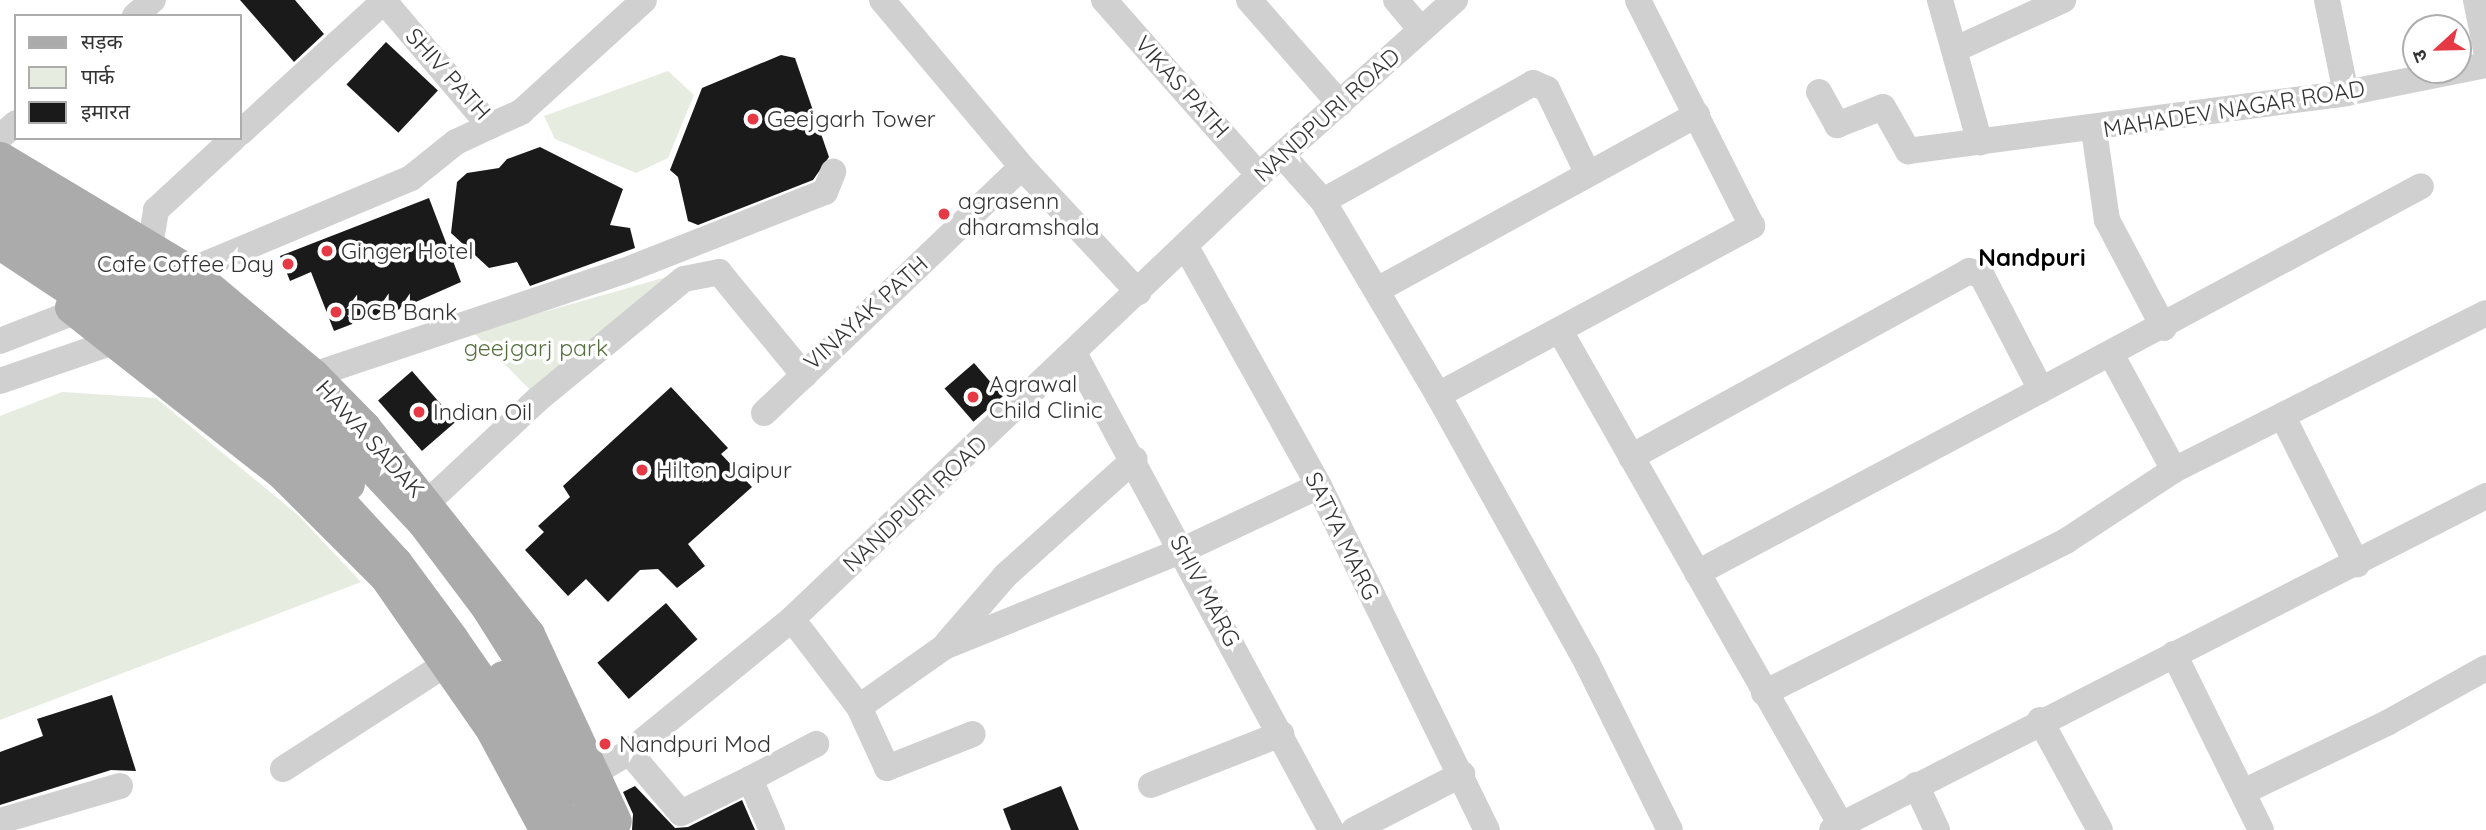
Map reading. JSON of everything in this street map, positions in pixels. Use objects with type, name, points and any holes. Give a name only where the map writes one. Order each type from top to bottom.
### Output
[{"type":"main road","name":"HAWA SADAK","points":[[0,158],[150,245],[189,271],[313,376],[428,502],[528,634],[597,775],[619,830]]},
{"type":"main road","points":[[0,176],[219,322],[337,430],[424,523],[487,607],[538,689],[603,830]]},
{"type":"main road","points":[[3,253],[57,191]]},
{"type":"main road","points":[[0,208],[198,344],[318,450],[426,569],[503,677],[565,789]]},
{"type":"main road","points":[[3,253],[281,472],[386,577],[449,663],[540,816]]},
{"type":"main road","points":[[3,253],[198,374],[336,498],[396,563],[452,639],[503,713],[569,830]]},
{"type":"street","points":[[137,14],[153,0]]},
{"type":"street","points":[[242,131],[384,0]]},
{"type":"street","name":"SHIV PATH","points":[[384,0],[490,126],[521,112],[644,0]]},
{"type":"street","points":[[882,0],[1022,167],[1138,292]]},
{"type":"street","name":"VIKAS PATH","points":[[1104,0],[1259,175]]},
{"type":"street","points":[[1249,0],[1340,104]]},
{"type":"street","points":[[1396,0],[1422,30]]},
{"type":"street","name":"NANDPURI ROAD","points":[[540,816],[565,789],[597,775],[629,752],[792,619],[1075,355],[1259,175],[1455,0]]},
{"type":"street","points":[[1438,395],[1752,226],[1638,0]]},
{"type":"street","points":[[1940,0],[1956,49],[1980,143]]},
{"type":"street","points":[[1956,49],[2063,0]]},
{"type":"street","points":[[2327,0],[2346,93]]},
{"type":"street","points":[[2476,0],[2486,50]]},
{"type":"street","name":"MAHADEV NAGAR ROAD","points":[[1819,92],[1837,125],[1883,107],[1908,151],[2094,130],[2346,93],[2486,65]]},
{"type":"street","points":[[1323,201],[1533,83],[1547,89],[1587,172]]},
{"type":"street","points":[[1377,290],[1587,172],[1697,116]]},
{"type":"street","points":[[0,137],[14,125]]},
{"type":"street","points":[[189,271],[411,178],[456,142],[490,126]]},
{"type":"street","points":[[2094,130],[2107,220],[2164,328]]},
{"type":"street","points":[[150,245],[156,210],[232,140]]},
{"type":"street","points":[[1283,156],[1323,201],[1438,395],[1587,663],[1670,830]]},
{"type":"street","name":"VINAYAK PATH","points":[[428,502],[537,400],[684,279],[719,272],[804,375],[1022,167]]},
{"type":"street","points":[[313,376],[649,261],[825,192],[833,172]]},
{"type":"street","points":[[1697,573],[2041,390],[2164,328],[2421,186]]},
{"type":"street","name":"SATYA MARG","points":[[1186,247],[1320,486],[1487,830]]},
{"type":"street","points":[[1631,457],[1969,271],[1982,276],[2041,390]]},
{"type":"street","points":[[0,341],[77,311]]},
{"type":"street","points":[[1764,693],[2066,541],[2174,470],[2486,313]]},
{"type":"street","points":[[1560,331],[1837,827],[2040,720],[2357,564],[2486,496]]},
{"type":"street","points":[[0,381],[116,341]]},
{"type":"street","points":[[2111,354],[2174,470]]},
{"type":"street","name":"SHIV MARG","points":[[1075,355],[1135,459],[1331,830]]},
{"type":"street","points":[[764,413],[804,375]]},
{"type":"street","points":[[2283,417],[2357,564]]},
{"type":"street","points":[[944,647],[1006,575],[1135,459]]},
{"type":"street","points":[[859,707],[944,647],[1184,550],[1320,486]]},
{"type":"street","points":[[792,619],[859,707],[887,768],[973,734]]},
{"type":"street","points":[[2174,654],[2261,830]]},
{"type":"street","points":[[283,769],[449,663]]},
{"type":"street","points":[[2243,792],[2387,723],[2486,668]]},
{"type":"street","points":[[2040,720],[2100,830]]},
{"type":"street","points":[[1151,785],[1281,734]]},
{"type":"street","points":[[629,752],[681,813],[816,744]]},
{"type":"street","points":[[1354,830],[1462,774]]},
{"type":"street","points":[[750,779],[772,830]]},
{"type":"street","points":[[1916,785],[1937,830]]},
{"type":"street","points":[[0,821],[120,786]]},
{"type":"green space","points":[[668,71],[694,95],[668,158],[636,173],[555,139],[544,116]]},
{"type":"green space","name":"geejgarj park","points":[[670,276],[533,393],[473,332]]},
{"type":"green space","points":[[62,392],[156,398],[298,515],[361,582],[0,720],[0,416]]},
{"type":"building","points":[[240,0],[295,0],[324,34],[294,62]]},
{"type":"building","points":[[386,42],[438,90],[398,133],[346,84]]},
{"type":"building","name":"Geejgarh Tower","points":[[781,55],[795,58],[829,157],[813,180],[698,225],[688,221],[678,177],[670,170],[702,88]]},
{"type":"building","points":[[540,147],[623,189],[610,225],[630,228],[635,248],[530,286],[517,262],[489,268],[451,233],[457,182],[467,173],[499,168],[507,159]]},
{"type":"building","points":[[429,198],[461,282],[375,320],[373,316],[334,331],[311,272],[290,281],[280,256]]},
{"type":"building","points":[[974,363],[1003,396],[973,422],[945,389]]},
{"type":"building","points":[[412,371],[456,422],[422,451],[378,401]]},
{"type":"building","name":"Hilton Jaipur","points":[[671,387],[728,448],[721,454],[752,487],[688,544],[705,566],[677,588],[658,569],[640,570],[608,602],[586,579],[568,596],[525,550],[544,532],[538,526],[570,497],[563,486]]},
{"type":"building","points":[[666,603],[697,639],[629,699],[597,663]]},
{"type":"building","points":[[112,695],[136,771],[111,770],[0,805],[0,752],[43,736],[37,719]]},
{"type":"building","points":[[635,786],[675,828],[688,827],[742,800],[755,830],[632,830],[633,814],[623,792]]},
{"type":"building","points":[[1061,786],[1079,830],[1011,830],[1003,809]]},
{"type":"place","name":"Geejgarh Tower","points":[[753,119]]},
{"type":"place","name":"agrasenn dharamshala","points":[[944,214]]},
{"type":"place","name":"Ginger Hotel","points":[[327,251]]},
{"type":"place","name":"Cafe Coffee Day","points":[[288,264]]},
{"type":"place","name":"DCB Bank","points":[[336,312]]},
{"type":"place","name":"Agrawal Child Clinic","points":[[973,397]]},
{"type":"place","name":"Indian Oil","points":[[419,412]]},
{"type":"place","name":"Hilton Jaipur","points":[[642,470]]},
{"type":"place","name":"Nandpuri Mod","points":[[605,744]]},
{"type":"district","name":"Nandpuri","points":[[2032,258]]}]
